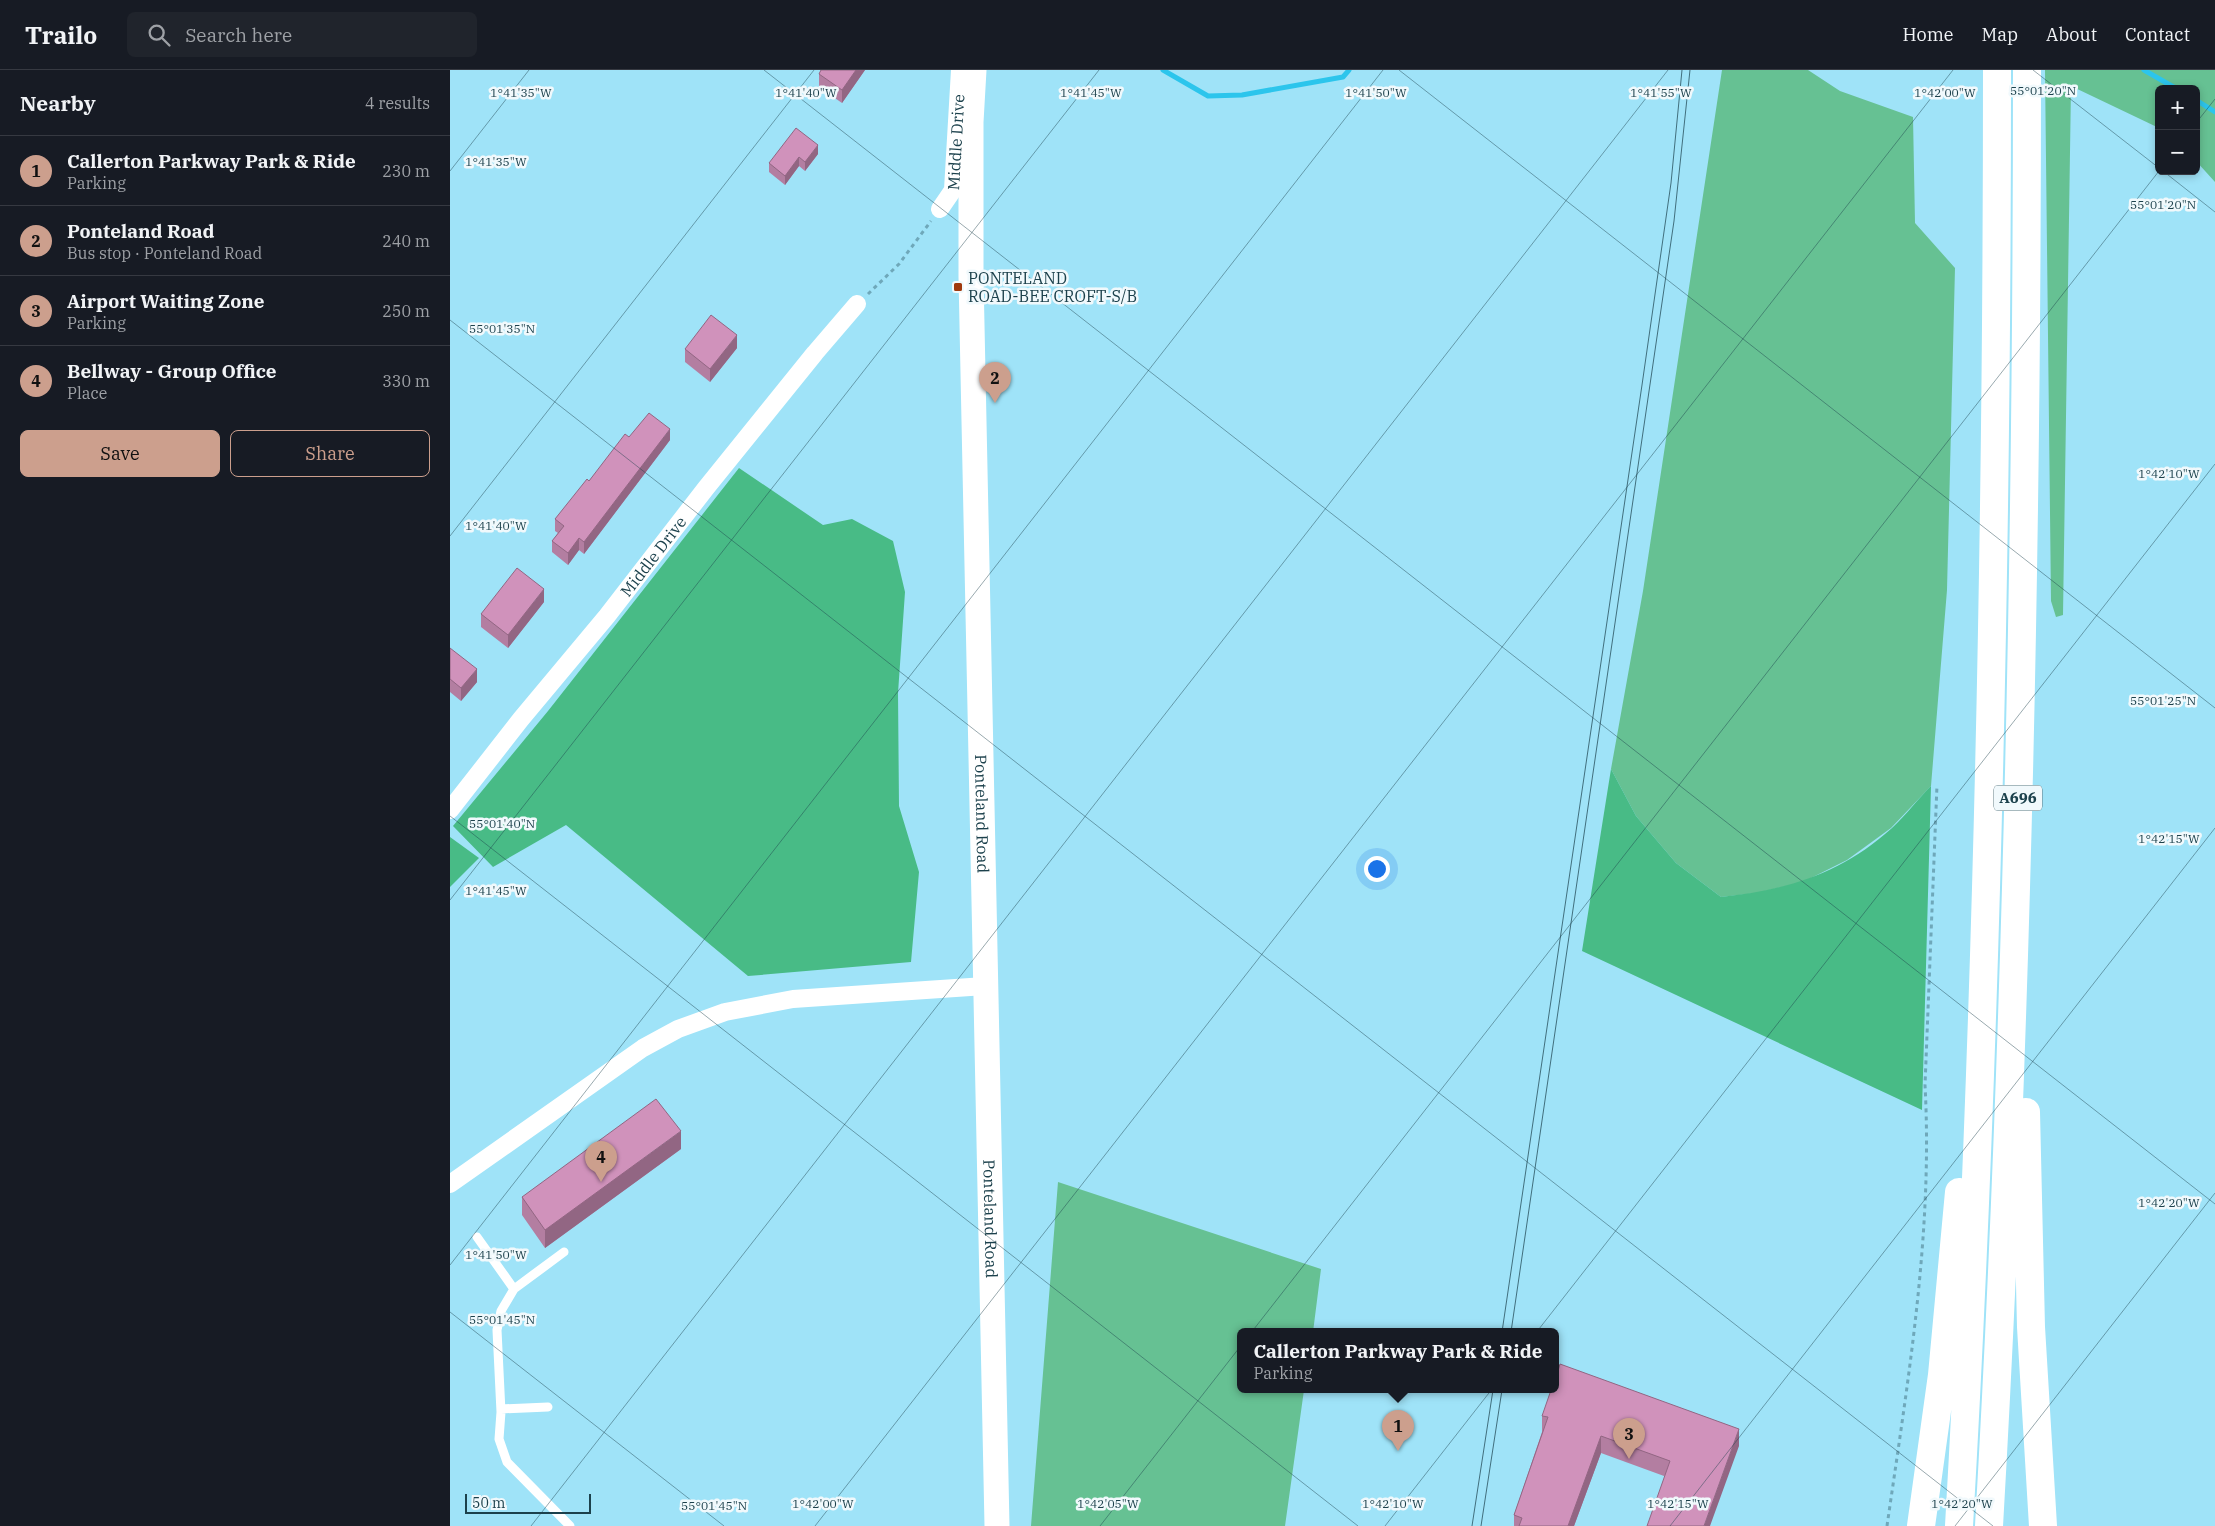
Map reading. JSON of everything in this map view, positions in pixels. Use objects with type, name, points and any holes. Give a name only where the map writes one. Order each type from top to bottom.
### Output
[{"type":"highway","name":"A696","points":[[1959,1526],[1979,1130],[1986,893],[1994,502],[1997,70]]},
{"type":"highway","name":"A696","points":[[1989,1526],[2009,1130],[2018,791],[2026,358],[2027,70]]},
{"type":"highway","points":[[2018,791],[2028,957],[2024,1055],[2031,1327],[2043,1526]]},
{"type":"highway","points":[[1921,1526],[1942,1376],[1963,1137],[1966,1062],[1986,893]]},
{"type":"main road","name":"Ponteland Road","points":[[974,70],[971,122],[971,277],[997,1526]]},
{"type":"street","name":"Middle Drive","points":[[940,209],[953,190],[960,70]]},
{"type":"street","name":"Middle Drive","points":[[450,810],[520,719],[607,616],[712,481],[857,304]]},
{"type":"street","points":[[450,1184],[643,1048],[678,1029],[725,1012],[793,999],[985,986]]},
{"type":"lane","points":[[477,1237],[514,1289]]},
{"type":"lane","points":[[564,1252],[514,1289],[501,1311],[497,1330],[501,1409],[499,1438],[507,1462],[570,1526]]},
{"type":"lane","points":[[501,1409],[548,1407]]},
{"type":"path","points":[[857,304],[899,264],[940,209]]},
{"type":"path","points":[[1887,1526],[1919,1304],[1925,1216],[1927,1118],[1925,1085],[1937,784]]},
{"type":"green space","points":[[1722,70],[1808,70],[1840,91],[1913,117],[1915,223],[1955,268],[1947,590],[1931,786],[1891,828],[1847,860],[1803,882],[1757,893],[1721,897],[1676,863],[1636,816],[1611,769],[1643,591]]},
{"type":"green space","points":[[2045,70],[2215,70],[2215,182],[2200,165],[2200,85],[2155,85],[2155,126],[2071,86],[2063,615],[2056,617],[2051,601]]},
{"type":"green space","points":[[739,468],[823,525],[852,519],[893,541],[905,592],[898,693],[899,806],[919,872],[911,962],[748,976],[566,825],[493,867],[453,826],[548,711]]},
{"type":"green space","points":[[1611,769],[1636,816],[1676,863],[1721,897],[1768,890],[1812,877],[1833,868],[1873,844],[1902,818],[1931,786],[1922,1110],[1582,951]]},
{"type":"green space","points":[[450,837],[479,858],[450,887]]},
{"type":"green space","points":[[1058,1182],[1321,1269],[1314,1328],[1237,1328],[1237,1393],[1304,1393],[1285,1526],[1031,1526]]},
{"type":"building","points":[[821,70],[856,70],[842,90],[819,74]]},
{"type":"building","points":[[796,128],[818,145],[805,162],[799,157],[785,176],[769,163]]},
{"type":"building","points":[[711,315],[737,335],[710,369],[685,349]]},
{"type":"building","points":[[649,413],[670,429],[584,542],[579,538],[568,553],[552,541],[564,526],[555,519],[587,479],[589,481],[625,434],[629,437]]},
{"type":"building","points":[[517,568],[544,589],[508,635],[481,614]]},
{"type":"building","points":[[450,648],[477,669],[461,688],[450,679]]},
{"type":"building","points":[[656,1099],[681,1131],[545,1230],[522,1197]]},
{"type":"building","points":[[1560,1364],[1739,1429],[1704,1526],[1647,1526],[1670,1461],[1601,1436],[1568,1526],[1519,1526],[1522,1518],[1514,1515],[1548,1417],[1542,1416],[1550,1393],[1559,1393]]},
{"type":"waterway","points":[[1163,70],[1208,96],[1242,95],[1343,77],[1349,70]]},
{"type":"waterway","points":[[2144,70],[2170,85]]},
{"type":"waterway","points":[[2200,103],[2215,112]]},
{"type":"tram line","points":[[1503,1328],[1671,183],[1682,70]]},
{"type":"tram line","points":[[1512,1328],[1674,221],[1690,70]]},
{"type":"tram line","points":[[1472,1526],[1493,1393]]},
{"type":"tram line","points":[[1481,1526],[1502,1393]]},
{"type":"place","name":"PONTELAND ROAD-BEE CROFT-S/B","points":[[958,287]]},
{"type":"place","name":"Ponteland Road","points":[[995,403]]},
{"type":"place","name":"Bellway - Group Office","points":[[601,1182]]},
{"type":"place","name":"Callerton Parkway Park & Ride","points":[[1398,1451]]},
{"type":"place","name":"Airport Waiting Zone","points":[[1629,1459]]}]
